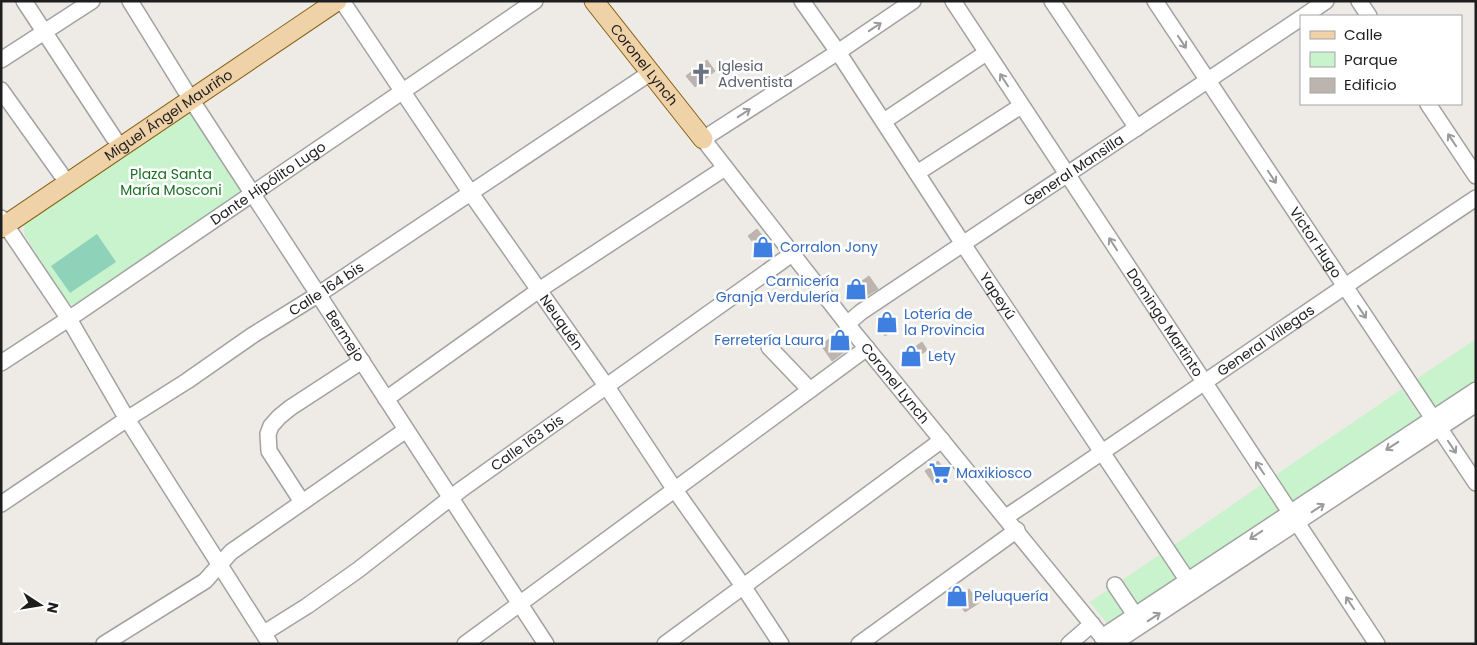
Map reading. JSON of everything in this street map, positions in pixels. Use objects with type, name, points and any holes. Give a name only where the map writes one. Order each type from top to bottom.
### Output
[{"type":"main road","name":"Miguel Ángel Mauriño","points":[[2,221],[60,174],[114,138],[188,95],[315,1]]},
{"type":"main road","name":"Miguel Ángel Mauriño","points":[[2,221],[188,95],[337,1]]},
{"type":"main road","name":"Coronel Lynch","points":[[594,1],[703,139]]},
{"type":"street","points":[[24,1],[114,138]]},
{"type":"street","points":[[1,60],[92,1]]},
{"type":"street","name":"Bermejo","points":[[130,1],[188,95],[546,644]]},
{"type":"street","name":"Neuquén","points":[[342,1],[470,192],[743,586],[781,644]]},
{"type":"street","name":"Dante Hipólito Lugo","points":[[1,363],[69,319],[535,1]]},
{"type":"street","name":"Yapeyú","points":[[802,1],[884,121],[1191,585]]},
{"type":"street","points":[[703,139],[913,1]]},
{"type":"street","name":"Domingo Martinto","points":[[953,1],[1203,383],[1377,644]]},
{"type":"street","points":[[1052,1],[1137,128]]},
{"type":"street","name":"Victor Hugo","points":[[1155,1],[1476,483]]},
{"type":"street","points":[[1359,1],[1368,15]]},
{"type":"street","name":"General Mansilla","points":[[1305,15],[1323,2]]},
{"type":"street","name":"General Mansilla","points":[[847,324],[861,312],[1300,18]]},
{"type":"street","points":[[884,121],[986,53]]},
{"type":"street","name":"Calle 164 bis","points":[[1,504],[650,73]]},
{"type":"street","points":[[1,90],[60,174]]},
{"type":"street","points":[[1429,105],[1476,176]]},
{"type":"street","points":[[917,173],[1021,106]]},
{"type":"street","name":"Coronel Lynch","points":[[703,139],[847,324],[1108,642]]},
{"type":"street","points":[[386,399],[539,290],[725,168]]},
{"type":"street","name":"General Villegas","points":[[1006,517],[1476,198]]},
{"type":"street","points":[[2,221],[69,319],[127,419],[267,638]]},
{"type":"street","name":"Calle 163 bis","points":[[267,638],[462,489],[792,254]]},
{"type":"street","points":[[769,347],[810,390]]},
{"type":"street","points":[[465,644],[867,348]]},
{"type":"street","points":[[302,502],[269,451],[268,434],[271,426],[278,417],[290,408],[362,361]]},
{"type":"street","points":[[1436,424],[1476,390]]},
{"type":"street","points":[[1108,642],[1191,585],[1436,424],[1476,404]]},
{"type":"street","points":[[104,644],[205,581],[231,552],[406,430]]},
{"type":"street","points":[[665,644],[942,440]]},
{"type":"street","points":[[859,644],[1017,530]]},
{"type":"street","points":[[1115,585],[1135,615]]},
{"type":"street","points":[[1108,642],[1135,615],[1191,585]]},
{"type":"street","points":[[1069,644],[1092,624]]},
{"type":"green space","name":"Plaza Santa María Mosconi","points":[[189,112],[193,113],[244,186],[243,195],[78,303],[73,305],[68,303],[24,234],[24,225],[27,218]]},
{"type":"green space","points":[[97,234],[116,262],[70,293],[51,266]]},
{"type":"green space","points":[[1476,339],[1476,384],[1436,411],[1415,380]]},
{"type":"green space","points":[[1402,389],[1423,421],[1293,506],[1274,476]]},
{"type":"green space","points":[[1261,485],[1282,514],[1192,572],[1174,545]]},
{"type":"green space","points":[[1162,553],[1179,581],[1109,626],[1090,602]]},
{"type":"building","name":"Iglesia Adventista","points":[[707,60],[715,71],[695,87],[686,76]]},
{"type":"building","points":[[757,229],[773,249],[764,256],[748,236]]},
{"type":"building","points":[[869,276],[878,289],[863,298],[857,296],[852,288]]},
{"type":"building","name":"Lotería de la Provincia","points":[[888,312],[898,326],[885,336],[878,325],[879,319]]},
{"type":"building","points":[[840,331],[851,347],[832,361],[821,345]]},
{"type":"building","points":[[922,342],[927,350],[911,362],[905,354]]},
{"type":"building","points":[[938,461],[948,474],[934,484],[925,471]]},
{"type":"building","points":[[969,589],[979,603],[965,612],[955,598]]},
{"type":"place","name":"Iglesia Adventista","points":[[701,74]]},
{"type":"place","name":"Corralon Jony","points":[[763,247]]},
{"type":"place","name":"Carnicería Granja Verdulería","points":[[856,289]]},
{"type":"place","name":"Lotería de la Provincia","points":[[887,322]]},
{"type":"place","name":"Ferretería Laura","points":[[840,340]]},
{"type":"place","name":"Lety","points":[[911,356]]},
{"type":"place","name":"Maxikiosco","points":[[940,473]]},
{"type":"place","name":"Peluquería","points":[[957,596]]}]
